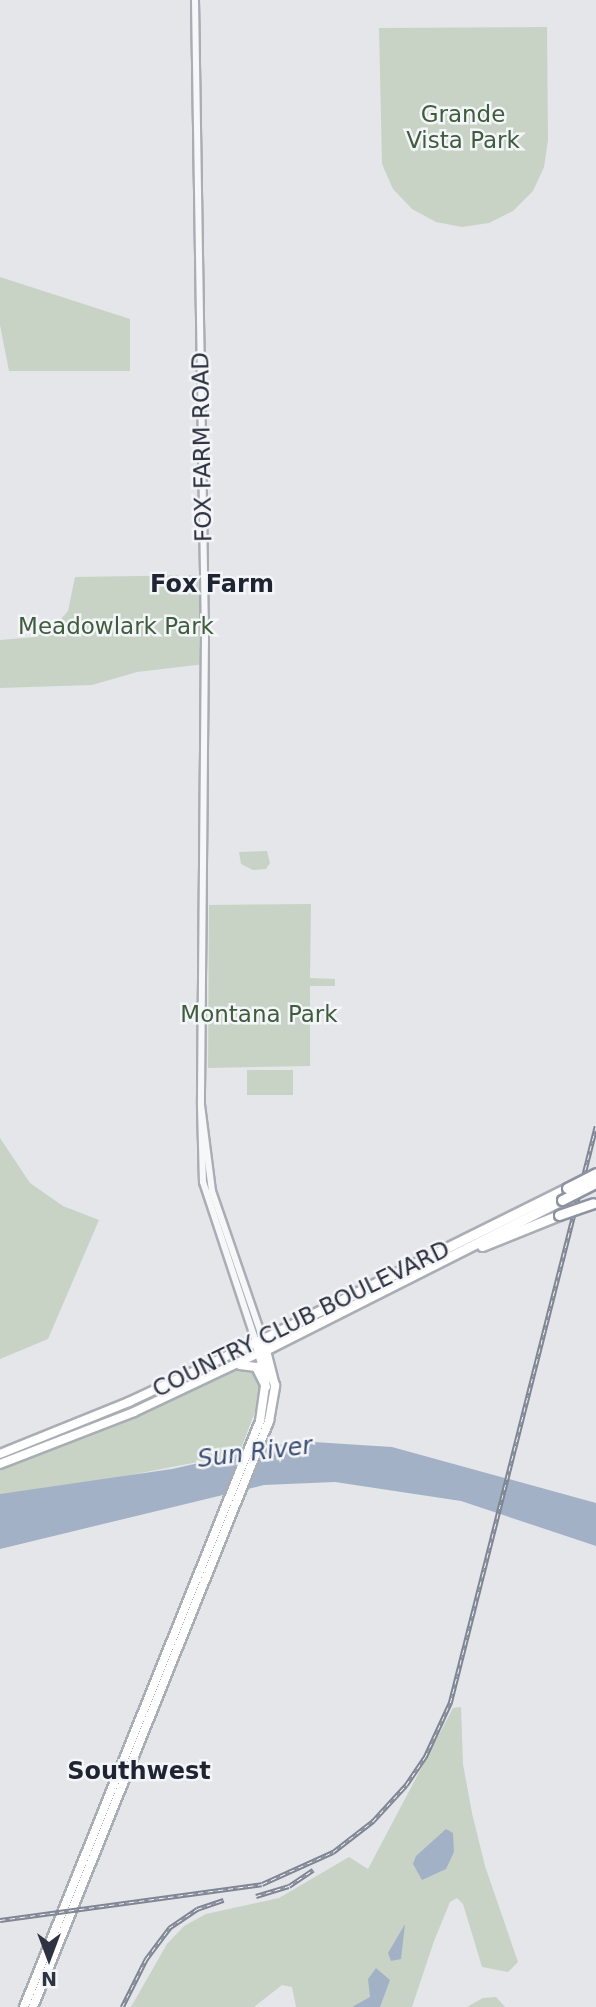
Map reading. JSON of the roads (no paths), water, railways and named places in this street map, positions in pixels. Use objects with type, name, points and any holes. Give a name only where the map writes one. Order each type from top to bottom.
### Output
[{"type":"highway","name":"COUNTRY CLUB BOULEVARD","points":[[259,1340],[596,1173]]},
{"type":"highway","name":"COUNTRY CLUB BOULEVARD","points":[[263,1351],[596,1183]]},
{"type":"highway","points":[[451,1256],[595,1203]]},
{"type":"main road","points":[[33,2007],[226,1528],[261,1431],[275,1386],[259,1340]]},
{"type":"main road","name":"COUNTRY CLUB BOULEVARD","points":[[0,1454],[130,1402],[259,1340]]},
{"type":"main road","points":[[24,2007],[216,1530],[261,1431],[266,1387],[263,1351]]},
{"type":"main road","name":"COUNTRY CLUB BOULEVARD","points":[[0,1464],[121,1417],[263,1351]]},
{"type":"main road","points":[[234,1366],[256,1367],[266,1387]]},
{"type":"street","name":"FOX FARM ROAD","points":[[195,0],[205,635],[201,1105],[212,1191],[259,1340]]},
{"type":"water","name":"Sun River","points":[[298,1441],[392,1447],[596,1503],[596,1546],[461,1501],[335,1482],[264,1485],[0,1549],[0,1494],[172,1469]]},
{"type":"water","points":[[446,1829],[453,1833],[454,1852],[446,1869],[422,1880],[413,1864],[416,1856]]},
{"type":"water","points":[[405,1924],[401,1959],[391,1961],[388,1953]]},
{"type":"water","points":[[376,1968],[390,1980],[380,2007],[352,2007],[370,1997],[368,1979]]},
{"type":"railway","points":[[0,1920],[262,1884],[333,1852],[373,1821],[406,1785],[425,1757],[450,1703],[596,1126]]},
{"type":"railway","points":[[256,1896],[289,1886],[313,1870]]},
{"type":"railway","points":[[122,2007],[146,1959],[169,1928],[197,1909],[223,1900]]},
{"type":"district","name":"Fox Farm","points":[[212,585]]},
{"type":"district","name":"Southwest","points":[[139,1772]]},
{"type":"park label","name":"Grande Vista Park","points":[[463,127]]},
{"type":"park label","name":"Meadowlark Park","points":[[116,626]]},
{"type":"park label","name":"Montana Park","points":[[259,1014]]}]
